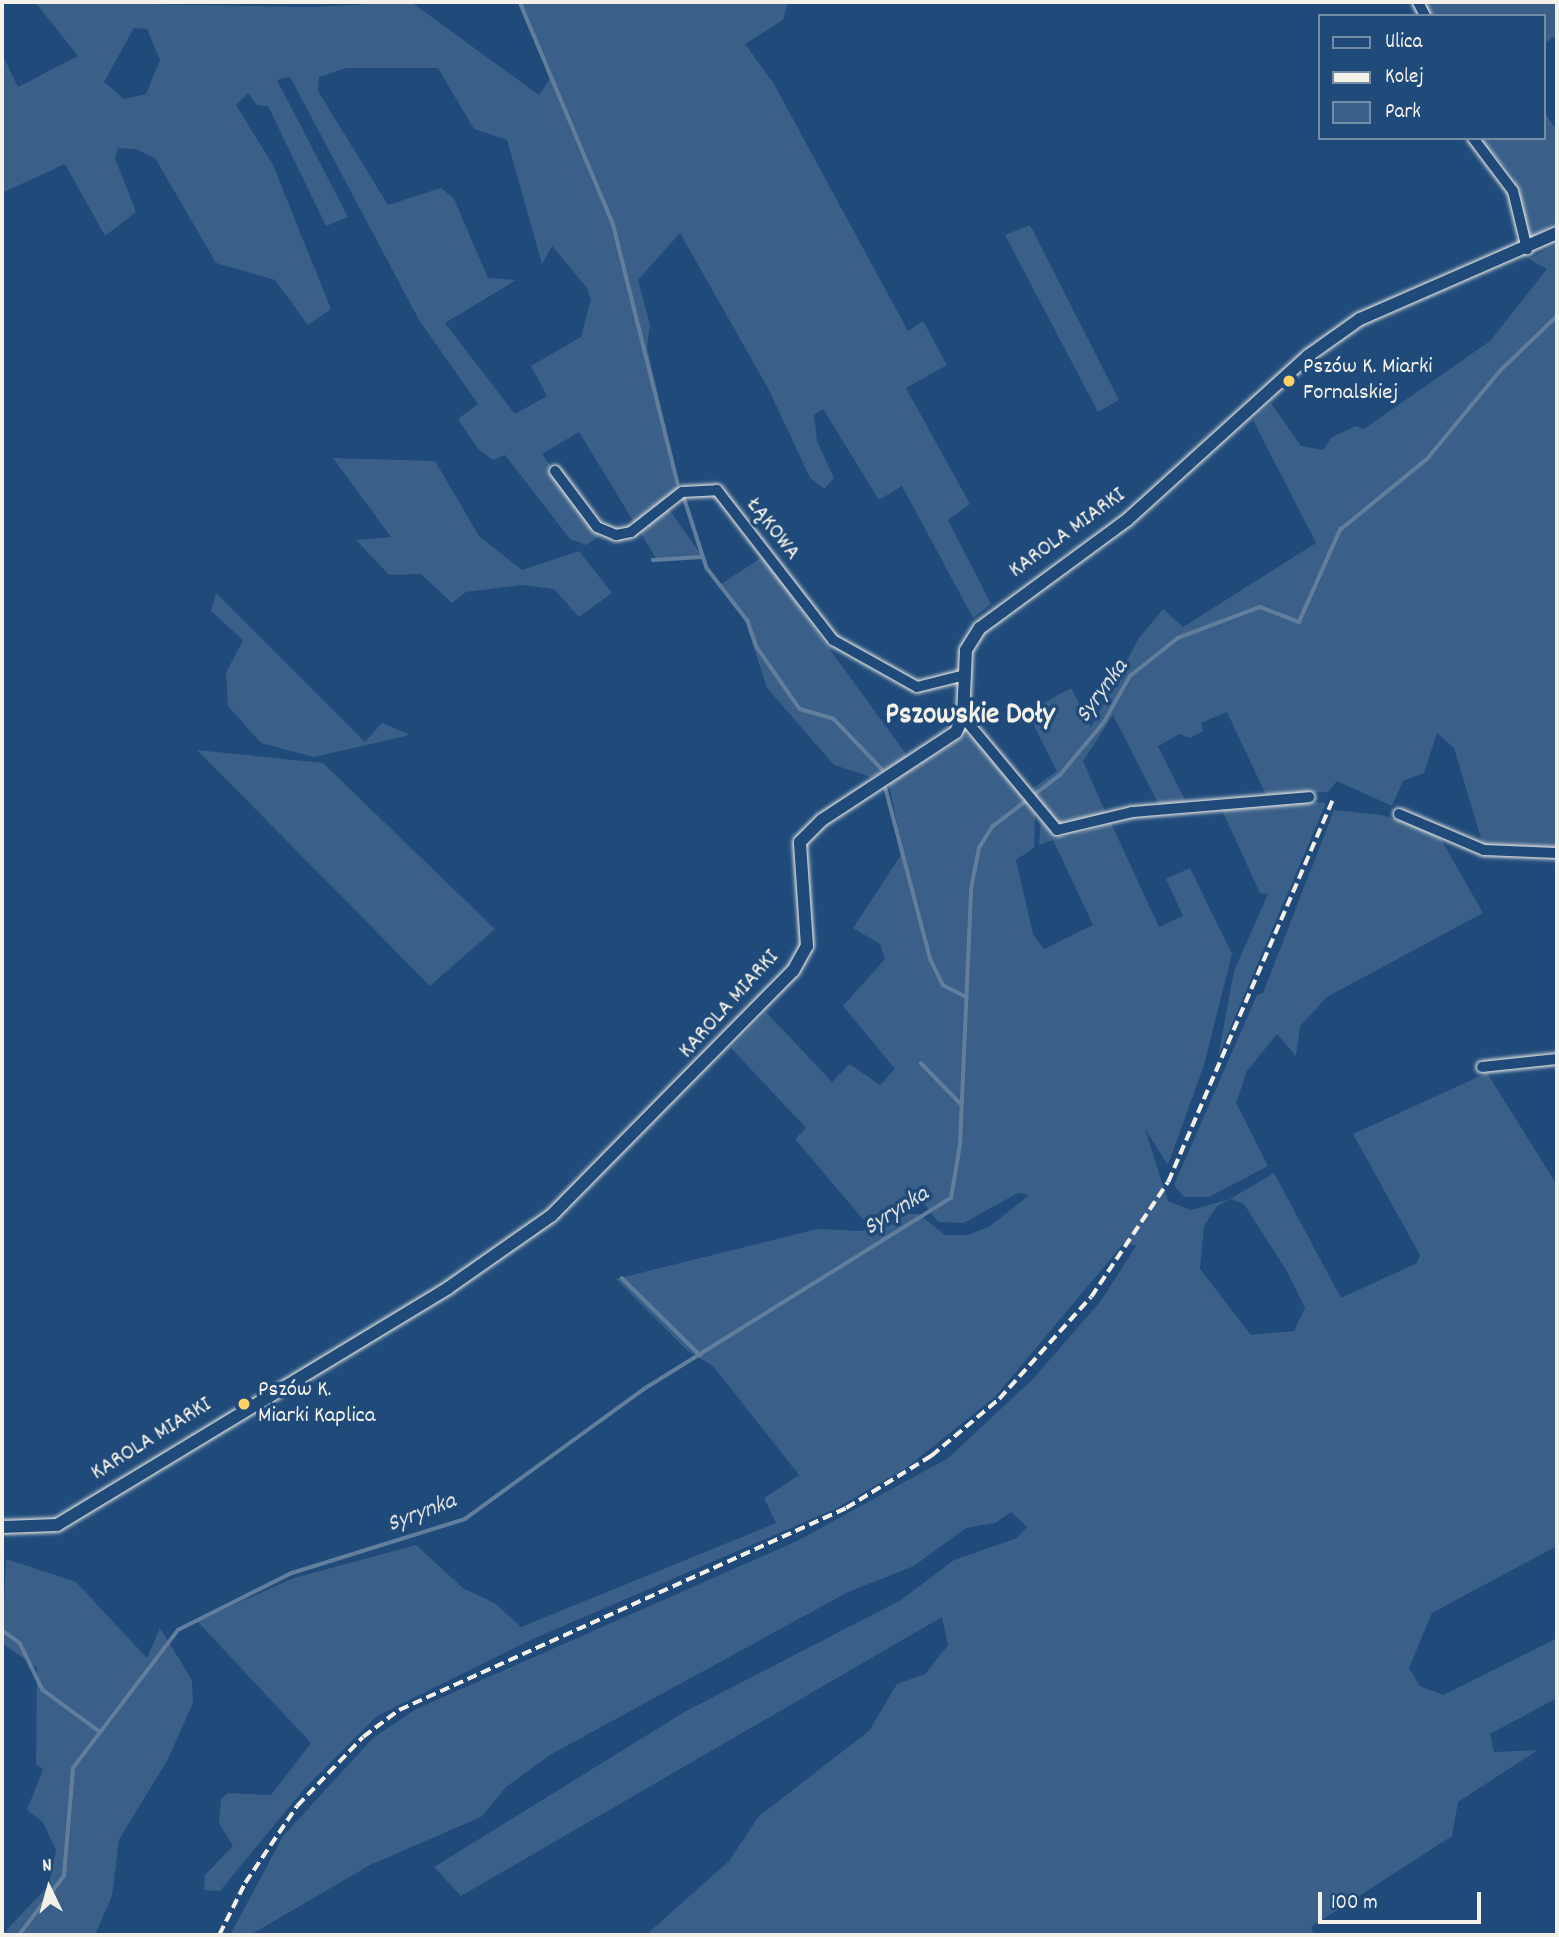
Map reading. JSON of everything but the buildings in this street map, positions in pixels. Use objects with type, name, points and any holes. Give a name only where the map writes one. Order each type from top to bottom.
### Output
[{"type":"street","points":[[1475,140],[1513,191],[1527,249]]},
{"type":"street","name":"KAROLA MIARKI","points":[[2,1527],[57,1525],[448,1287],[551,1216],[793,971],[807,946],[797,867],[806,834],[946,744],[963,717],[966,650],[980,628],[1127,520],[1308,356],[1360,320],[1527,249],[1557,233]]},
{"type":"street","name":"ŁĄKOWA","points":[[555,471],[597,527],[616,536],[631,533],[682,492],[717,490],[833,640],[917,688],[965,675]]},
{"type":"street","points":[[963,717],[1026,791],[1051,826],[1064,831],[1132,812],[1309,797]]},
{"type":"street","points":[[1399,814],[1485,850],[1557,853]]},
{"type":"street","points":[[1482,1067],[1557,1059]]},
{"type":"green space","points":[[35,2],[312,7],[411,2],[539,95],[551,77],[518,2],[788,2],[783,20],[745,44],[774,84],[908,331],[923,321],[947,365],[906,388],[970,504],[948,520],[991,604],[973,618],[902,486],[879,500],[823,409],[814,415],[817,441],[834,478],[824,489],[810,478],[769,390],[680,233],[638,280],[650,325],[647,347],[680,487],[668,508],[702,556],[657,560],[579,432],[542,454],[600,536],[586,545],[570,539],[505,455],[493,460],[478,449],[458,419],[478,404],[419,320],[290,77],[277,80],[348,217],[326,226],[268,106],[257,105],[248,93],[236,105],[273,165],[331,309],[308,325],[275,280],[216,263],[155,158],[135,149],[118,148],[115,158],[136,212],[105,236],[65,164],[2,193],[2,54],[18,87],[78,56]],"holes":[[[134,28],[147,29],[160,60],[146,94],[124,99],[104,82]],[[347,68],[438,68],[474,129],[507,140],[542,264],[552,246],[587,288],[591,299],[581,337],[531,366],[547,396],[515,414],[445,323],[516,280],[488,278],[454,199],[441,188],[388,205],[318,91],[319,77]]]},
{"type":"green space","points":[[1423,2],[1557,2],[1557,35],[1545,43],[1545,14],[1429,14]]},
{"type":"green space","points":[[1545,113],[1557,131],[1557,221],[1530,240],[1513,175],[1480,140],[1545,140]]},
{"type":"green space","points":[[1030,225],[1119,400],[1098,412],[1005,235]]},
{"type":"green space","points":[[1557,244],[1557,850],[1483,845],[1454,748],[1437,733],[1424,773],[1403,781],[1392,806],[1337,781],[1328,792],[1266,795],[1227,712],[1201,723],[1203,731],[1190,738],[1180,734],[1158,746],[1186,802],[1159,805],[1113,715],[1083,761],[1107,816],[1071,825],[1053,821],[1030,790],[1057,771],[1027,712],[1071,688],[1091,727],[1139,638],[1163,609],[1183,627],[1316,543],[1253,420],[1271,403],[1301,446],[1323,450],[1332,437],[1356,426],[1364,429],[1490,341],[1547,269],[1529,259]]},
{"type":"green space","points":[[333,458],[435,461],[479,536],[522,570],[579,551],[612,593],[579,617],[554,589],[522,585],[466,592],[452,603],[421,574],[389,575],[356,540],[391,537]]},
{"type":"green space","points":[[767,554],[796,603],[909,758],[871,777],[834,765],[767,688],[742,611],[721,584]]},
{"type":"green space","points":[[216,593],[365,742],[382,723],[410,735],[314,757],[261,743],[228,706],[226,673],[243,640],[211,611]]},
{"type":"green space","points":[[966,735],[977,737],[1035,814],[1034,848],[1016,860],[1033,934],[1044,949],[1093,925],[1053,840],[1039,845],[1041,821],[1052,834],[1068,837],[1111,823],[1159,927],[1183,916],[1166,879],[1190,868],[1232,954],[1204,1065],[1168,1165],[1145,1129],[1168,1201],[1191,1210],[1230,1199],[1274,1173],[1341,1298],[1417,1263],[1420,1255],[1353,1134],[1487,1073],[1557,1185],[1557,1546],[1432,1613],[1409,1668],[1420,1686],[1443,1695],[1557,1638],[1557,1698],[1490,1734],[1494,1752],[1538,1750],[1458,1802],[1452,1836],[1311,1927],[1314,1935],[646,1935],[729,1861],[759,1816],[869,1731],[897,1684],[925,1674],[948,1645],[942,1617],[461,1896],[434,1867],[686,1711],[901,1600],[954,1560],[1017,1538],[1027,1527],[1011,1512],[995,1523],[966,1528],[914,1566],[848,1592],[550,1755],[506,1787],[481,1817],[370,1865],[250,1935],[230,1935],[283,1836],[373,1738],[416,1709],[797,1541],[948,1458],[1032,1380],[1100,1302],[1136,1246],[1124,1243],[995,1397],[906,1468],[835,1509],[533,1639],[377,1716],[304,1789],[220,1891],[204,1890],[205,1875],[233,1846],[219,1823],[221,1799],[228,1793],[271,1795],[311,1743],[197,1621],[294,1578],[416,1545],[463,1588],[496,1604],[521,1627],[776,1523],[764,1498],[799,1475],[713,1366],[688,1351],[616,1279],[817,1229],[863,1231],[909,1214],[919,1214],[945,1235],[967,1235],[989,1227],[1029,1195],[1018,1193],[964,1223],[938,1222],[925,1205],[915,1203],[866,1223],[795,1139],[806,1128],[731,1048],[766,1012],[832,1082],[850,1064],[880,1085],[895,1069],[843,1006],[885,959],[880,944],[853,928],[903,852],[889,785]],"holes":[[[1230,1199],[1244,1204],[1288,1273],[1305,1308],[1294,1331],[1251,1335],[1200,1269],[1204,1226],[1217,1206]]]},
{"type":"green space","points":[[197,750],[323,763],[495,929],[430,986]]},
{"type":"green space","points":[[1303,801],[1326,803],[1218,1057],[1234,971],[1268,894],[1260,893],[1220,806]]},
{"type":"green space","points":[[1334,810],[1382,815],[1438,834],[1483,913],[1327,997],[1300,1026],[1296,1056],[1277,1034],[1247,1071],[1236,1103],[1268,1166],[1209,1197],[1184,1197],[1174,1185],[1257,995],[1263,993]]},
{"type":"green space","points":[[6,1559],[76,1582],[147,1658],[160,1628],[192,1680],[193,1703],[168,1759],[119,1840],[112,1896],[95,1935],[2,1935],[49,1885],[56,1850],[43,1822],[27,1810],[43,1769],[36,1764],[37,1668],[2,1643]]},
{"type":"waterway","points":[[520,2],[613,223],[678,483]]},
{"type":"waterway","name":"Syrynka","points":[[19,1935],[64,1876],[73,1768],[178,1630],[292,1573],[465,1519],[644,1389],[951,1198],[960,1145],[971,889],[979,848],[992,827],[1060,775],[1104,722],[1130,676],[1178,638],[1260,607],[1299,622],[1340,530],[1427,459],[1500,371],[1557,316]]},
{"type":"waterway","points":[[684,497],[707,568],[748,621],[757,647],[800,709],[834,719],[882,769]]},
{"type":"waterway","points":[[653,560],[702,557]]},
{"type":"waterway","points":[[886,789],[931,960],[943,985],[967,997]]},
{"type":"waterway","points":[[921,1063],[961,1104]]},
{"type":"waterway","points":[[622,1278],[700,1355]]},
{"type":"waterway","points":[[2,1630],[20,1643],[43,1690],[99,1731]]},
{"type":"railway","points":[[219,1935],[245,1883],[297,1806],[363,1737],[399,1710],[846,1508],[931,1456],[999,1399],[1091,1297],[1168,1182],[1332,801]]},
{"type":"place","name":"Pszów K. Miarki Fornalskiej","points":[[1289,381]]},
{"type":"place","name":"Pszów K. Miarki Kaplica","points":[[244,1404]]},
{"type":"district","name":"Pszowskie Doły","points":[[970,717]]}]
